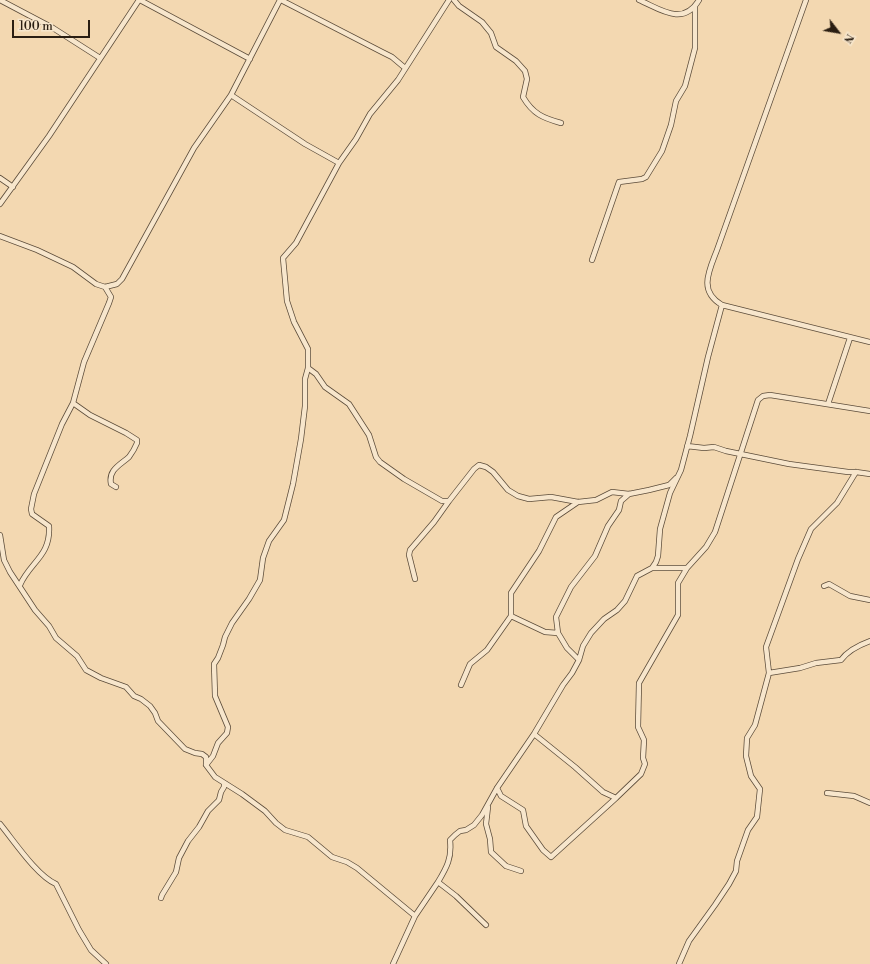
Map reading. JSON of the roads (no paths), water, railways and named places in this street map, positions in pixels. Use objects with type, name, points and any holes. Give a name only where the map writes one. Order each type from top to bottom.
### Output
[{"type":"street","points":[[0,0],[53,28],[100,58]]},
{"type":"street","points":[[0,204],[140,0],[250,59]]},
{"type":"street","points":[[0,236],[37,250],[74,267],[96,284],[105,287],[116,284],[122,279],[194,148],[231,95],[280,0],[382,52],[405,68]]},
{"type":"street","points":[[206,766],[213,756],[218,743],[227,733],[228,727],[214,696],[214,664],[218,658],[225,637],[232,623],[260,580],[263,558],[269,541],[284,520],[293,484],[301,439],[305,406],[305,379],[308,368],[308,349],[294,322],[287,301],[283,258],[296,243],[339,163],[356,139],[370,114],[398,80],[449,0]]},
{"type":"street","points":[[454,0],[482,22],[491,33],[496,47],[516,61],[525,71],[527,79],[523,98],[527,105],[543,118],[561,123]]},
{"type":"street","points":[[638,0],[673,14],[681,15],[688,12],[699,0]]},
{"type":"street","points":[[806,0],[719,244],[707,280],[707,286],[712,297],[722,305],[870,342]]},
{"type":"street","points":[[592,260],[620,182],[642,179],[646,177],[662,151],[671,125],[676,101],[685,86],[695,48],[695,6]]},
{"type":"street","points":[[231,95],[305,144],[339,163]]},
{"type":"street","points":[[0,178],[13,187]]},
{"type":"street","points":[[20,585],[24,576],[47,548],[50,537],[49,526],[32,514],[31,509],[34,494],[62,424],[73,402],[84,362],[109,303],[110,297],[105,287]]},
{"type":"street","points":[[652,568],[658,556],[660,529],[670,493],[681,470],[722,305]]},
{"type":"street","points":[[828,404],[850,338]]},
{"type":"street","points":[[308,368],[316,374],[325,387],[349,404],[369,435],[376,457],[380,462],[430,495],[442,501],[449,501]]},
{"type":"street","points":[[497,788],[501,796],[523,810],[526,826],[551,857],[641,774],[645,764],[642,758],[644,740],[638,726],[639,684],[678,615],[678,583],[687,568],[706,548],[715,532],[739,453],[758,400],[763,396],[770,394],[870,411]]},
{"type":"street","points":[[73,402],[90,415],[137,440],[138,443],[130,456],[116,466],[111,473],[111,484],[116,487]]},
{"type":"street","points":[[687,446],[704,448],[714,447],[789,464],[870,474]]},
{"type":"street","points":[[414,579],[409,555],[410,550],[474,469],[480,465],[493,472],[508,490],[518,496],[529,499],[551,497],[578,502],[596,500],[612,492],[629,494],[669,485],[677,477]]},
{"type":"street","points":[[679,964],[689,941],[729,884],[736,871],[748,830],[757,817],[760,789],[751,776],[746,756],[748,738],[755,725],[769,673],[766,647],[798,559],[811,529],[837,503],[856,472]]},
{"type":"street","points":[[579,660],[567,648],[558,633],[556,617],[571,587],[596,556],[608,526],[619,510],[621,500],[629,494]]},
{"type":"street","points":[[461,685],[470,664],[487,650],[511,616],[511,593],[538,551],[556,517],[578,502]]},
{"type":"street","points":[[0,535],[4,560],[10,572],[20,585],[35,610],[49,626],[56,638],[77,656],[86,670],[101,678],[126,687],[134,696],[150,706],[165,730],[185,749],[202,754],[206,757],[206,766],[215,777],[265,811],[285,830],[308,838],[332,857],[347,862],[357,868],[415,916]]},
{"type":"street","points":[[393,964],[415,916],[446,868],[451,852],[450,840],[460,831],[466,830],[474,825],[488,806],[497,788],[534,734],[563,685],[572,673],[579,660],[583,646],[591,633],[604,619],[617,610],[625,601],[637,576],[652,568],[687,568]]},
{"type":"street","points":[[824,586],[829,584],[850,596],[870,600]]},
{"type":"street","points":[[511,616],[545,632],[558,633]]},
{"type":"street","points":[[769,673],[800,668],[816,663],[841,660],[844,655],[858,645],[870,641]]},
{"type":"street","points":[[534,734],[603,792],[616,798]]},
{"type":"street","points":[[161,898],[176,872],[178,858],[188,841],[199,828],[208,811],[219,800],[224,783]]},
{"type":"street","points":[[828,793],[854,796],[870,803]]},
{"type":"street","points":[[488,806],[486,824],[490,838],[491,852],[506,866],[521,871]]},
{"type":"street","points":[[0,824],[40,874],[56,884],[79,930],[91,950],[106,964]]},
{"type":"street","points":[[438,882],[456,896],[486,925]]}]
